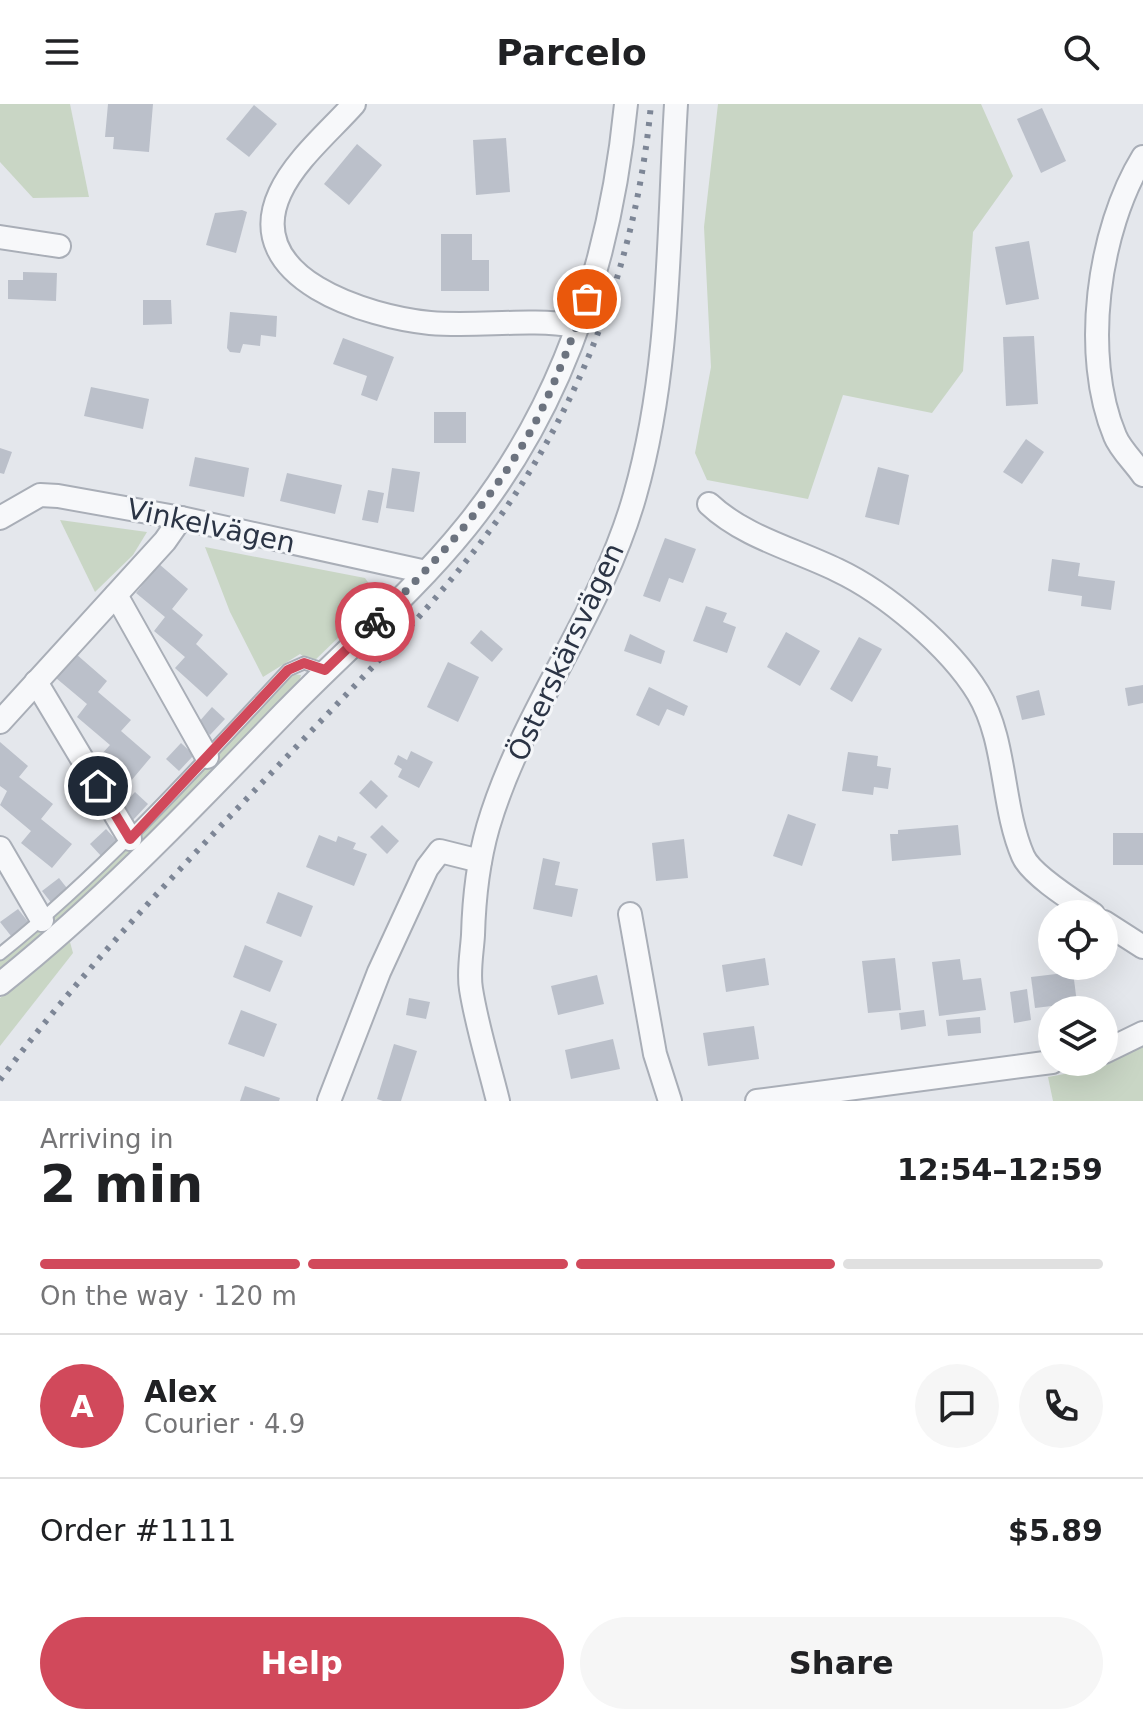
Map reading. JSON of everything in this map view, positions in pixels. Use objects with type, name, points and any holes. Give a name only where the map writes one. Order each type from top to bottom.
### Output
[{"type":"street","points":[[354,104],[295,170],[279,193],[274,218],[277,244],[293,272],[312,287],[350,303],[408,320],[552,322],[576,326]]},
{"type":"street","points":[[0,984],[60,936],[137,864],[325,670],[426,572],[499,484],[530,433],[597,273],[615,199],[626,104]]},
{"type":"street","name":"Österskärsvägen","points":[[498,1101],[471,987],[474,895],[480,861],[488,825],[516,758],[604,579],[635,498],[648,447],[666,295],[676,104]]},
{"type":"street","points":[[1143,157],[1127,186],[1107,249],[1096,340],[1115,437],[1143,475]]},
{"type":"street","points":[[0,237],[59,246]]},
{"type":"street","name":"Vinkelvägen","points":[[0,518],[40,495],[181,518],[426,572]]},
{"type":"street","points":[[709,504],[728,522],[840,571],[876,593],[914,623],[954,663],[980,695],[989,718],[1024,859],[1072,900]]},
{"type":"street","points":[[0,722],[116,595],[181,518]]},
{"type":"street","points":[[116,595],[207,757]]},
{"type":"street","points":[[36,682],[130,839]]},
{"type":"street","points":[[0,848],[42,920]]},
{"type":"street","points":[[329,1101],[379,972],[427,868],[440,851],[480,861]]},
{"type":"street","points":[[630,914],[655,1054],[670,1101]]},
{"type":"street","points":[[1118,931],[1143,947]]},
{"type":"street","points":[[1118,1045],[1143,1033]]},
{"type":"street","points":[[757,1101],[1038,1064]]},
{"type":"lane","points":[[0,954],[130,839],[288,670],[304,663],[325,670]]},
{"type":"green space","points":[[0,104],[70,104],[89,197],[33,198],[0,162]]},
{"type":"green space","points":[[718,104],[981,104],[1013,176],[973,232],[963,371],[932,413],[843,395],[808,499],[707,480],[695,453],[711,367],[704,227]]},
{"type":"green space","points":[[60,520],[147,532],[133,555],[95,592]]},
{"type":"green space","points":[[205,547],[365,578],[372,588],[370,607],[312,663],[300,654],[263,677],[230,612]]},
{"type":"green space","points":[[293,674],[301,675],[299,682],[191,793],[79,901],[0,968],[0,957],[136,839]]},
{"type":"green space","points":[[70,942],[73,953],[0,1046],[0,998]]},
{"type":"green space","points":[[1143,1046],[1143,1101],[1053,1101],[1048,1077],[1118,1076],[1118,1059]]},
{"type":"building","points":[[108,104],[153,104],[149,152],[113,149],[114,137],[105,137]]},
{"type":"building","points":[[254,105],[277,124],[249,157],[226,139]]},
{"type":"building","points":[[1042,108],[1066,161],[1041,173],[1017,119]]},
{"type":"building","points":[[506,138],[510,192],[476,195],[473,140]]},
{"type":"building","points":[[357,144],[382,165],[349,205],[324,184]]},
{"type":"building","points":[[247,212],[236,253],[206,245],[215,213]]},
{"type":"building","points":[[441,234],[472,234],[472,260],[489,260],[489,291],[441,291]]},
{"type":"building","points":[[1029,241],[1039,299],[1006,305],[995,247]]},
{"type":"building","points":[[23,272],[57,273],[56,301],[8,299],[8,280],[23,280]]},
{"type":"building","points":[[143,300],[171,300],[172,324],[143,325]]},
{"type":"building","points":[[230,312],[277,316],[276,337],[261,335],[260,346],[243,344],[240,353],[230,352],[227,348]]},
{"type":"building","points":[[1034,336],[1038,404],[1006,406],[1003,337]]},
{"type":"building","points":[[343,338],[394,357],[377,401],[361,395],[367,376],[333,364]]},
{"type":"building","points":[[91,387],[149,399],[143,429],[84,416]]},
{"type":"building","points":[[434,412],[466,412],[466,443],[434,443]]},
{"type":"building","points":[[1026,439],[1044,452],[1022,484],[1003,472]]},
{"type":"building","points":[[0,448],[12,452],[4,474],[0,473]]},
{"type":"building","points":[[195,457],[249,468],[244,497],[189,486]]},
{"type":"building","points":[[878,467],[909,475],[899,525],[865,517]]},
{"type":"building","points":[[392,468],[420,472],[414,512],[386,508]]},
{"type":"building","points":[[287,473],[342,485],[335,514],[280,501]]},
{"type":"building","points":[[368,490],[384,493],[378,523],[362,520]]},
{"type":"building","points":[[665,538],[696,549],[683,583],[669,578],[660,602],[643,596]]},
{"type":"building","points":[[1052,559],[1080,563],[1078,576],[1115,581],[1111,610],[1081,606],[1082,596],[1048,591]]},
{"type":"building","points":[[159,564],[188,589],[172,609],[203,635],[196,644],[228,674],[207,697],[175,668],[185,657],[154,631],[165,617],[136,593]]},
{"type":"building","points":[[706,606],[727,613],[723,622],[736,627],[727,653],[693,641]]},
{"type":"building","points":[[481,630],[503,649],[492,662],[470,643]]},
{"type":"building","points":[[786,632],[820,651],[800,686],[767,667]]},
{"type":"building","points":[[630,634],[665,651],[661,664],[624,651]]},
{"type":"building","points":[[859,637],[882,649],[852,702],[830,689]]},
{"type":"building","points":[[76,654],[107,681],[98,692],[131,720],[121,731],[151,757],[130,782],[100,756],[110,745],[77,717],[87,704],[56,678]]},
{"type":"building","points":[[448,662],[479,677],[458,722],[427,707]]},
{"type":"building","points":[[1143,685],[1143,703],[1128,706],[1125,688]]},
{"type":"building","points":[[649,687],[688,706],[684,716],[667,709],[659,726],[636,715]]},
{"type":"building","points":[[1039,690],[1045,715],[1022,720],[1016,696]]},
{"type":"building","points":[[212,707],[225,719],[210,735],[198,723]]},
{"type":"building","points":[[0,742],[28,766],[19,777],[53,804],[41,819],[72,844],[52,868],[21,843],[31,831],[0,805],[7,791],[0,786]]},
{"type":"building","points":[[181,743],[194,755],[179,771],[166,759]]},
{"type":"building","points":[[411,751],[433,762],[419,788],[398,777],[402,769],[394,764],[398,755],[407,760]]},
{"type":"building","points":[[848,752],[878,756],[877,766],[891,768],[888,789],[874,787],[873,795],[842,791]]},
{"type":"building","points":[[371,780],[388,796],[376,809],[359,793]]},
{"type":"building","points":[[135,792],[148,804],[133,820],[120,808]]},
{"type":"building","points":[[788,814],[816,824],[802,866],[773,856]]},
{"type":"building","points":[[382,825],[399,841],[387,854],[370,837]]},
{"type":"building","points":[[958,825],[961,855],[892,861],[890,834],[898,834],[898,830]]},
{"type":"building","points":[[106,829],[118,842],[102,857],[90,844]]},
{"type":"building","points":[[1113,833],[1143,833],[1143,865],[1113,865]]},
{"type":"building","points":[[319,835],[336,842],[338,836],[356,843],[353,849],[367,854],[354,886],[306,867]]},
{"type":"building","points":[[684,839],[688,878],[656,881],[652,843]]},
{"type":"building","points":[[543,858],[560,862],[555,885],[578,889],[572,917],[533,909]]},
{"type":"building","points":[[59,878],[70,892],[53,905],[42,891]]},
{"type":"building","points":[[278,892],[313,906],[301,937],[266,923]]},
{"type":"building","points":[[18,909],[29,923],[11,936],[0,922]]},
{"type":"building","points":[[245,945],[283,961],[270,992],[233,977]]},
{"type":"building","points":[[765,958],[769,985],[726,992],[722,965]]},
{"type":"building","points":[[895,958],[901,1010],[868,1013],[862,961]]},
{"type":"building","points":[[960,959],[963,980],[981,978],[986,1010],[939,1016],[932,962]]},
{"type":"building","points":[[597,975],[604,1004],[558,1015],[551,986]]},
{"type":"building","points":[[1038,976],[1038,980],[1074,980],[1076,996],[1038,996],[1038,1008],[1035,1008],[1031,977]]},
{"type":"building","points":[[1027,989],[1031,1020],[1014,1023],[1010,992]]},
{"type":"building","points":[[409,998],[430,1002],[426,1019],[406,1015]]},
{"type":"building","points":[[241,1010],[277,1024],[264,1057],[228,1044]]},
{"type":"building","points":[[924,1010],[926,1026],[901,1030],[899,1013]]},
{"type":"building","points":[[980,1017],[981,1033],[948,1036],[946,1020]]},
{"type":"building","points":[[754,1026],[759,1059],[708,1066],[703,1033]]},
{"type":"building","points":[[613,1039],[620,1069],[571,1079],[565,1050]]},
{"type":"building","points":[[394,1044],[417,1051],[401,1101],[383,1101],[377,1099]]},
{"type":"building","points":[[245,1086],[280,1098],[279,1101],[240,1101]]},
{"type":"railway","points":[[0,1080],[75,987],[154,898],[420,616],[468,559],[512,499],[565,407],[606,310],[635,209],[651,104]]},
{"type":"way so far","points":[[375,622],[426,572],[499,484],[530,433],[557,377],[587,299]]},
{"type":"route","points":[[98,786],[130,839],[288,670],[304,663],[325,670],[375,622]]}]
